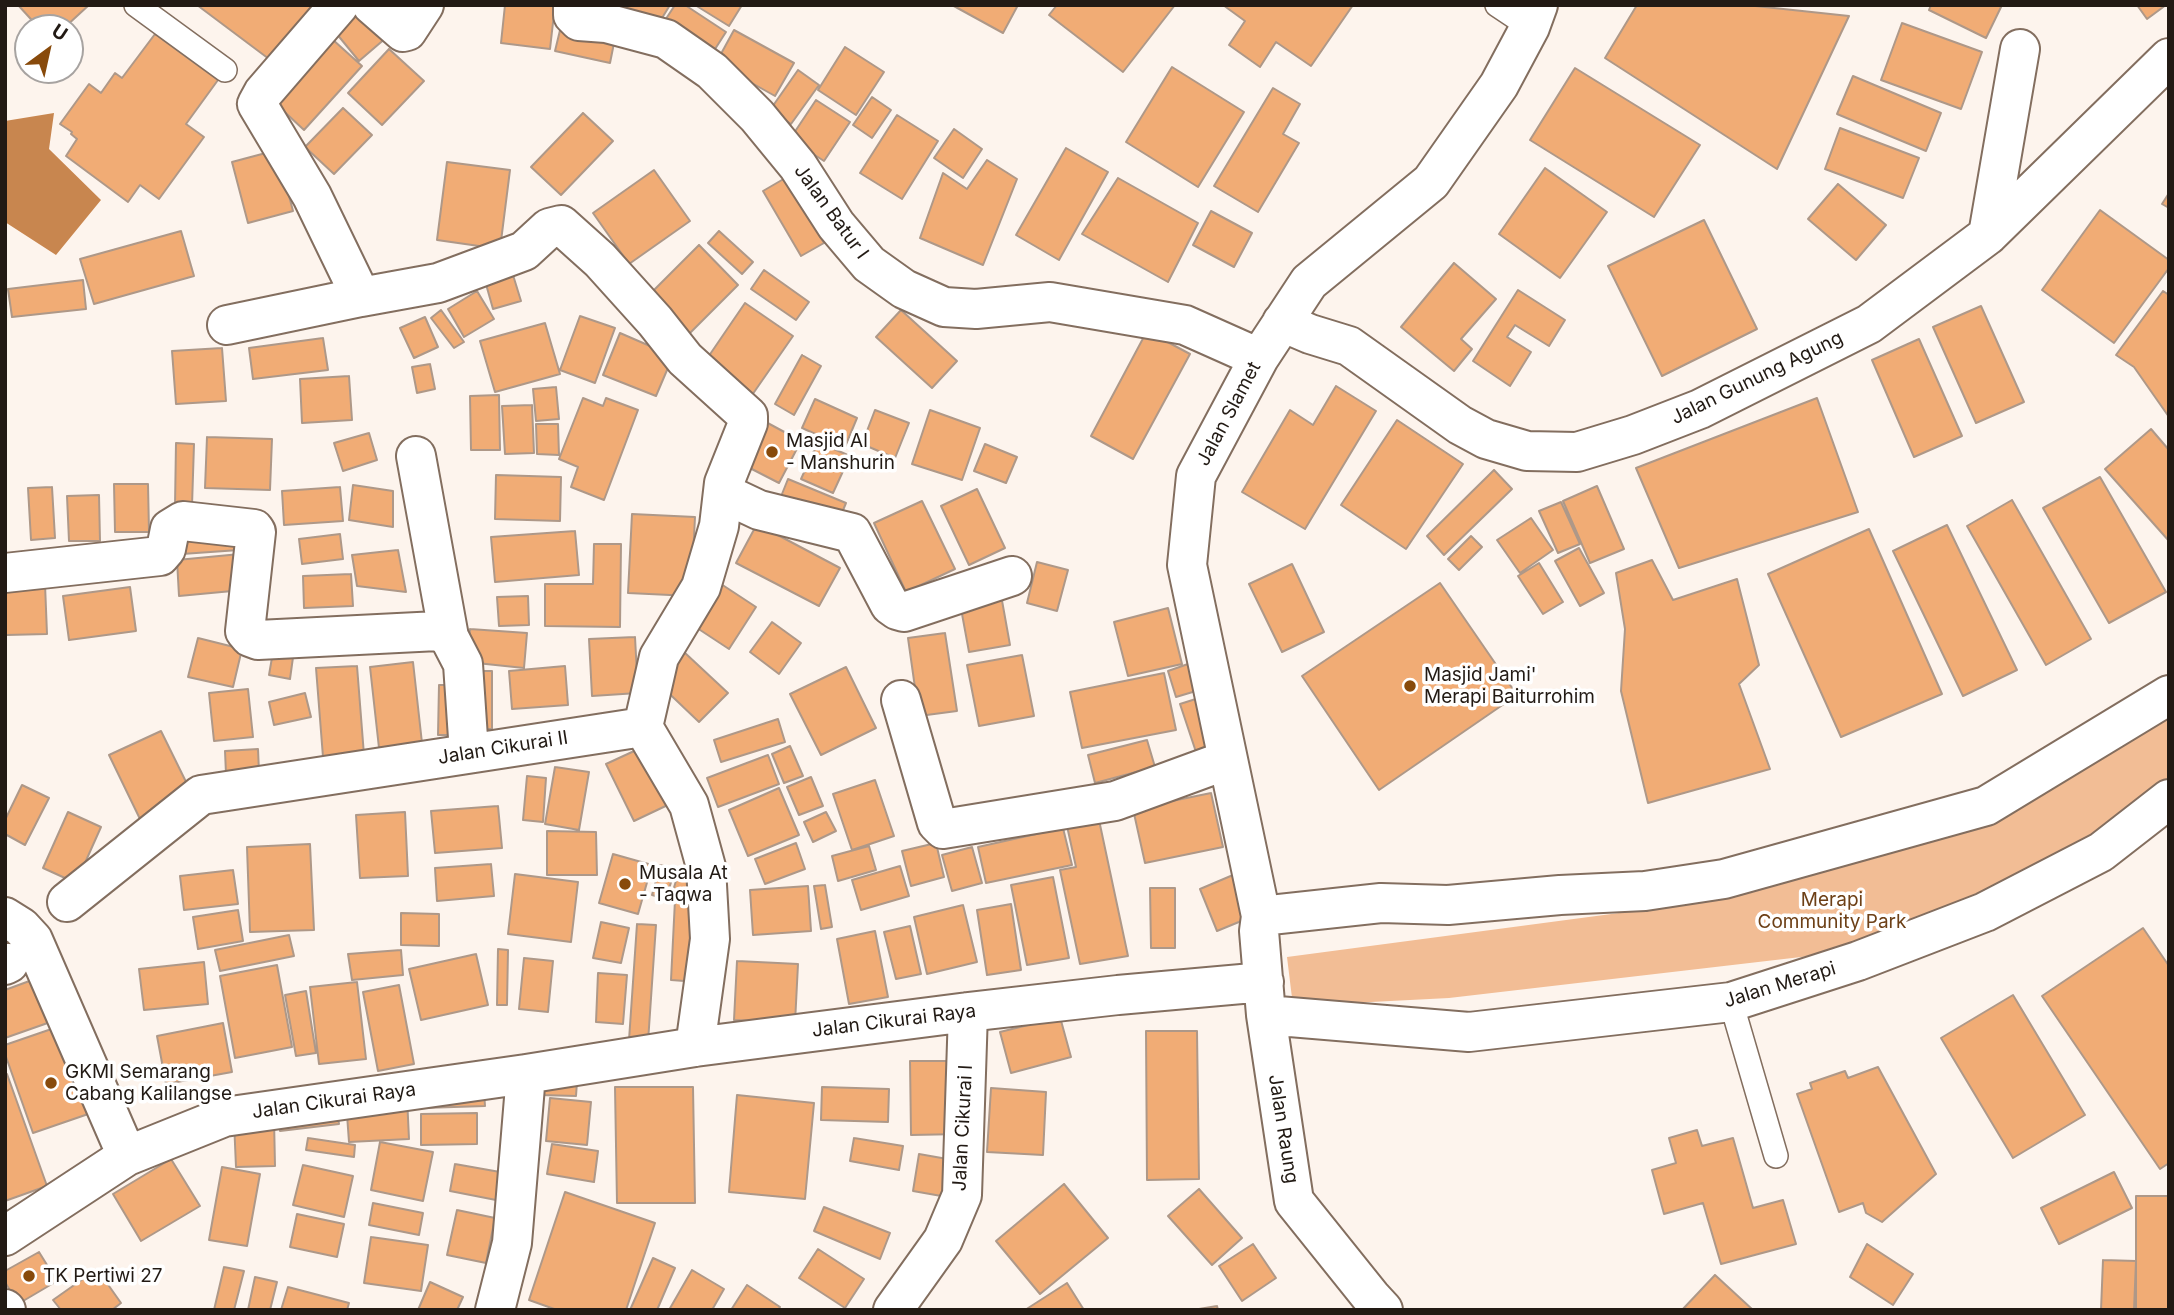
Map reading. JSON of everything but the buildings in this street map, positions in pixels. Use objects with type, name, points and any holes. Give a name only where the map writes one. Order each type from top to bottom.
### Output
[{"type":"street","points":[[339,5],[262,93],[257,104],[312,196],[361,297]]},
{"type":"street","points":[[372,5],[403,32],[407,31],[424,5]]},
{"type":"street","name":"Jalan Batur I","points":[[573,5],[573,15],[579,21],[606,23],[666,39],[712,71],[757,116],[798,166],[836,225],[869,264],[904,289],[944,307],[976,309],[1050,302],[1185,325],[1259,358]]},
{"type":"street","name":"Jalan Slamet","points":[[1261,916],[1188,565],[1196,476],[1259,358],[1309,282],[1431,181],[1499,85],[1534,16]]},
{"type":"street","points":[[1989,235],[2020,49]]},
{"type":"street","name":"Jalan Gunung Agung","points":[[1282,322],[1349,346],[1460,425],[1486,439],[1527,451],[1577,452],[1633,435],[1700,409],[1869,324],[1989,235],[2169,58]]},
{"type":"street","points":[[227,325],[438,283],[524,251],[549,228],[561,225],[600,260],[685,359],[748,416],[748,423],[724,483],[719,526],[701,587],[659,657],[643,727],[689,805],[706,867],[710,939],[695,1047]]},
{"type":"street","points":[[416,456],[449,637],[463,664],[469,754]]},
{"type":"street","points":[[723,493],[759,510],[852,533],[890,605],[897,610],[904,612],[1012,576]]},
{"type":"street","points":[[5,573],[160,556],[166,549],[170,529],[183,521],[251,529],[256,532],[245,631],[250,637],[258,640],[438,631],[449,637]]},
{"type":"street","points":[[1261,916],[1381,903],[1448,905],[1645,891],[1724,878],[1986,807],[2169,695]]},
{"type":"street","points":[[901,700],[937,823],[943,829],[1115,801],[1227,760]]},
{"type":"street","name":"Jalan Cikurai II","points":[[67,902],[201,795],[643,727]]},
{"type":"street","name":"Jalan Merapi","points":[[1265,999],[1469,1032],[1731,1002],[1858,961],[1986,912],[2101,852],[2169,799]]},
{"type":"street","name":"Jalan Raung","points":[[1261,916],[1259,931],[1265,999],[1294,1201],[1384,1310]]},
{"type":"street","points":[[5,917],[21,927],[33,940],[127,1156]]},
{"type":"street","name":"Jalan Cikurai Raya","points":[[5,1236],[127,1156],[224,1116],[526,1074],[695,1047],[1118,995],[1179,989],[1265,999]]},
{"type":"street","name":"Jalan Cikurai I","points":[[893,1310],[943,1240],[962,1195],[968,1012]]},
{"type":"street","points":[[495,1310],[512,1243],[526,1074]]},
{"type":"lane","points":[[136,5],[225,70]]},
{"type":"lane","points":[[1497,5],[1534,16]]},
{"type":"lane","points":[[1731,1002],[1776,1156]]},
{"type":"green space","name":"Merapi Community Park","points":[[2169,708],[2169,785],[2091,846],[1844,952],[1449,998],[1293,1006],[1287,957],[1717,900],[1990,821]]},
{"type":"shaded area","points":[[54,113],[49,149],[101,200],[56,255],[5,222],[5,121]]},
{"type":"place","name":"Masjid Al - Manshurin","points":[[772,452]]},
{"type":"place","name":"Masjid Jami' Merapi Baiturrohim","points":[[1410,686]]},
{"type":"place","name":"Musala At - Taqwa","points":[[625,884]]},
{"type":"place","name":"GKMI Semarang Cabang Kalilangse","points":[[51,1083]]},
{"type":"place","name":"TK Pertiwi 27","points":[[29,1276]]}]
